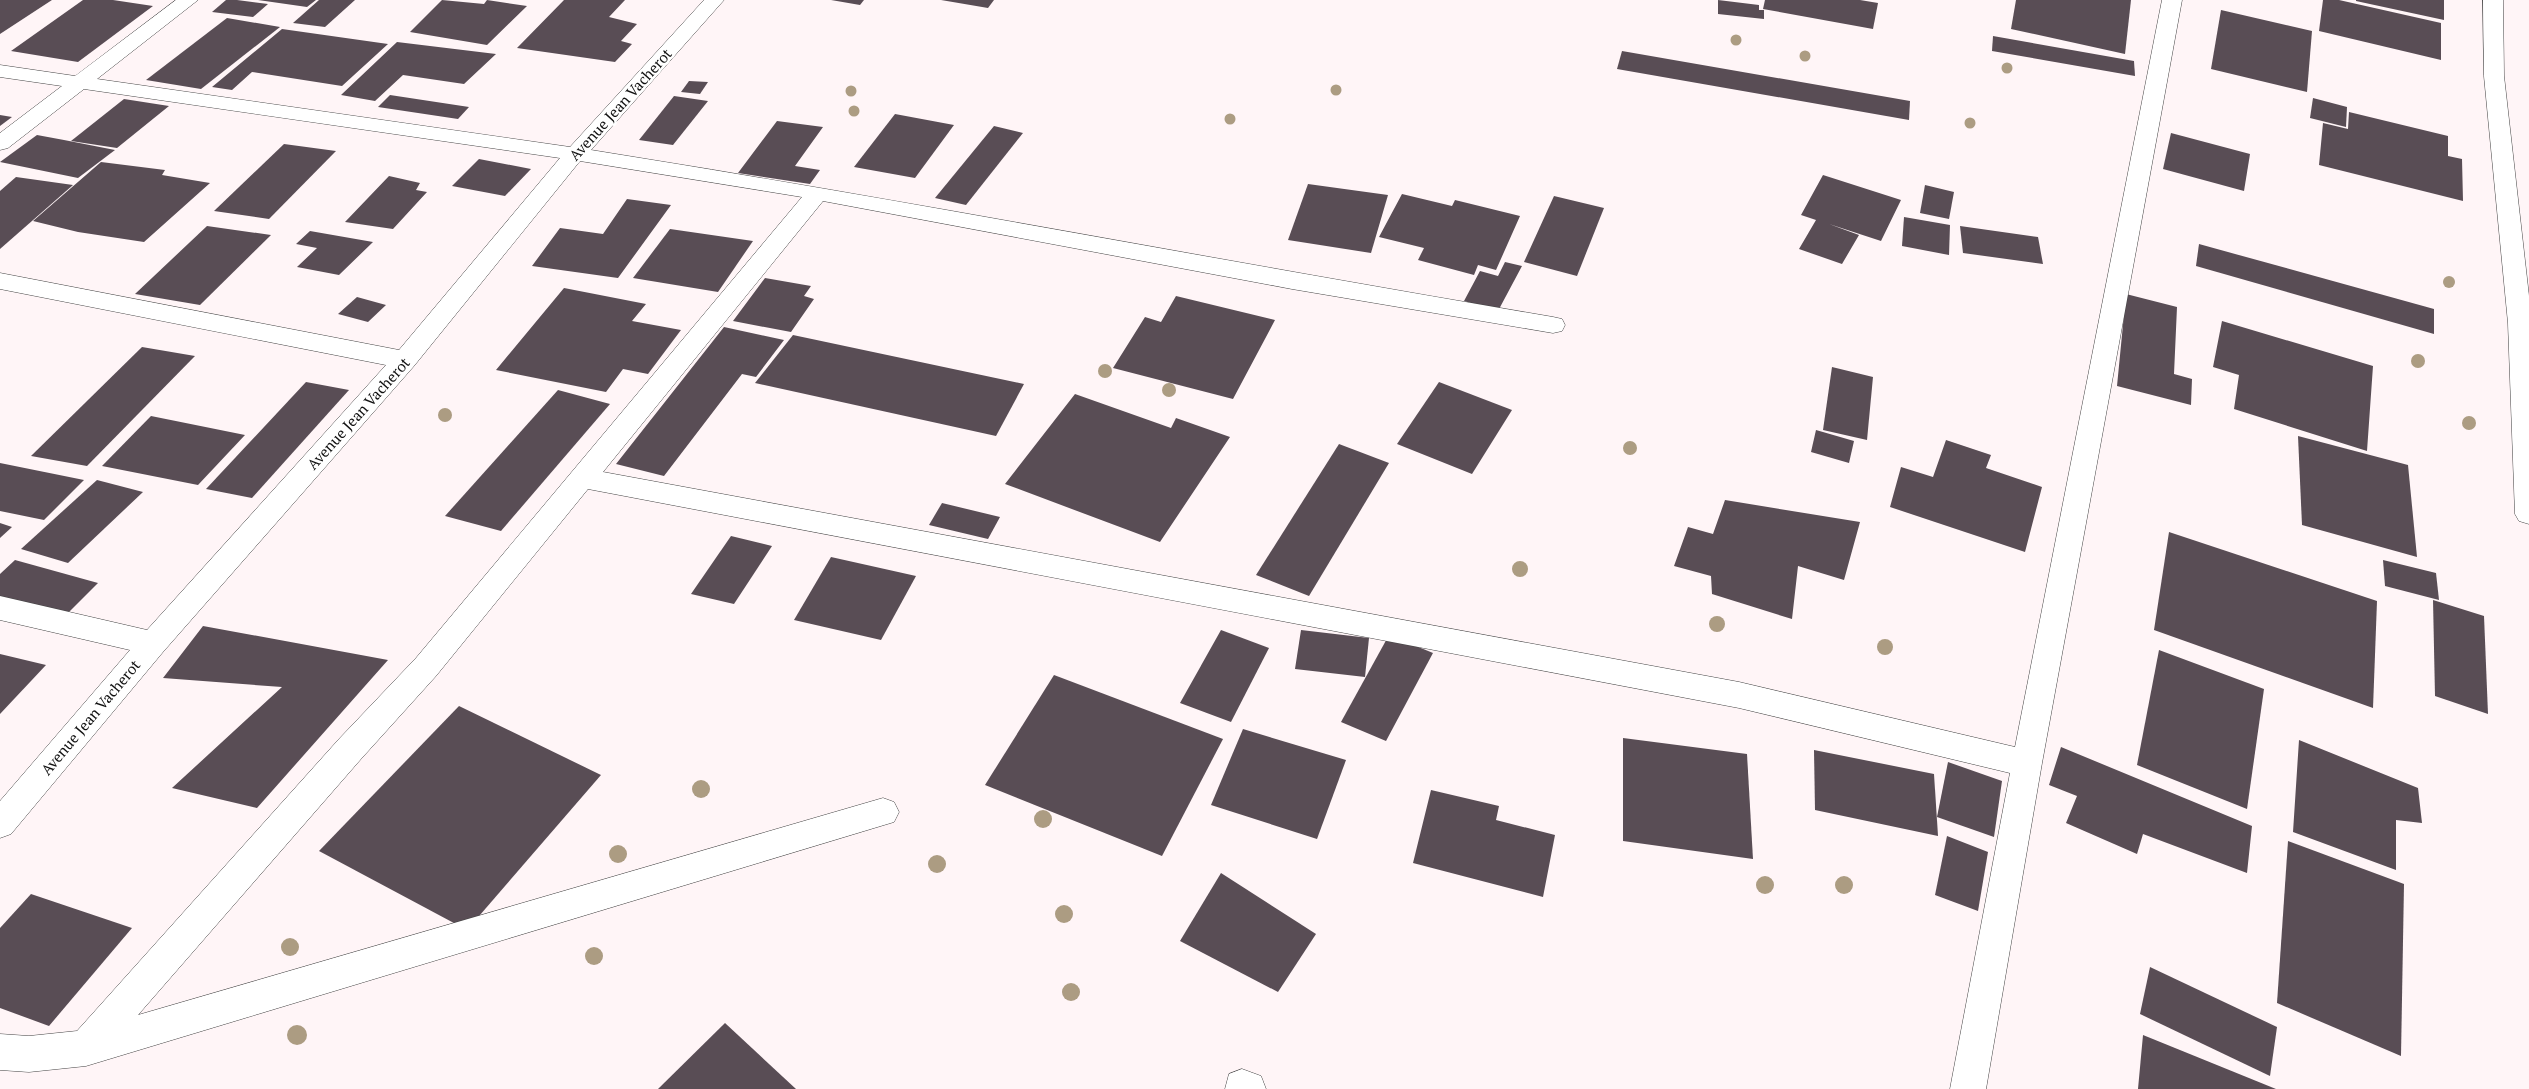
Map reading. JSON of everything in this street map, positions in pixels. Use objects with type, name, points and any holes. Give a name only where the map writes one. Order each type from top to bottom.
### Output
[{"type":"street","points":[[0,143],[188,0]]},
{"type":"street","name":"Avenue Jean Vacherot","points":[[0,824],[153,643],[405,360],[575,154],[714,0]]},
{"type":"street","points":[[1968,1089],[2026,763],[2172,0]]},
{"type":"street","points":[[2493,0],[2494,76],[2525,324],[2529,514]]},
{"type":"street","points":[[0,71],[76,84],[575,154],[818,193],[1292,281],[1553,325]]},
{"type":"street","points":[[86,1048],[350,749],[426,667],[818,193]]},
{"type":"street","points":[[0,281],[405,360]]},
{"type":"street","points":[[582,478],[1739,696],[2026,763]]},
{"type":"street","points":[[0,608],[153,643]]},
{"type":"street","points":[[0,1052],[29,1054],[86,1048],[883,812]]},
{"type":"building","points":[[0,0],[52,0],[0,34]]},
{"type":"building","points":[[83,0],[113,0],[153,6],[78,62],[11,51]]},
{"type":"building","points":[[226,0],[268,4],[253,17],[212,12]]},
{"type":"building","points":[[258,0],[316,0],[307,7]]},
{"type":"building","points":[[319,0],[355,0],[325,27],[293,23]]},
{"type":"building","points":[[442,0],[484,4],[487,0],[527,6],[487,45],[410,32]]},
{"type":"building","points":[[564,0],[625,0],[609,17],[637,24],[621,41],[632,44],[615,62],[517,48]]},
{"type":"building","points":[[831,0],[864,0],[860,5]]},
{"type":"building","points":[[941,0],[994,0],[988,8]]},
{"type":"building","points":[[1718,0],[1759,5],[1759,10],[1764,10],[1764,19],[1718,14]]},
{"type":"building","points":[[1765,0],[1860,0],[1878,3],[1873,29],[1763,9]]},
{"type":"building","points":[[2016,0],[2131,0],[2125,54],[2011,29]]},
{"type":"building","points":[[2323,0],[2339,0],[2441,23],[2441,60],[2319,31]]},
{"type":"building","points":[[2444,0],[2444,20],[2356,1]]},
{"type":"building","points":[[2221,10],[2312,31],[2307,92],[2211,69]]},
{"type":"building","points":[[227,18],[280,27],[201,89],[146,80]]},
{"type":"building","points":[[282,29],[388,44],[342,86],[252,72],[232,90],[212,87]]},
{"type":"building","points":[[1993,36],[2134,61],[2135,76],[1992,51]]},
{"type":"building","points":[[397,42],[496,54],[464,84],[403,75],[375,101],[341,95]]},
{"type":"building","points":[[1622,51],[1910,101],[1909,120],[1617,69]]},
{"type":"building","points":[[689,81],[708,82],[700,94],[681,92]]},
{"type":"building","points":[[390,95],[469,107],[458,119],[378,107]]},
{"type":"building","points":[[674,96],[708,101],[673,145],[639,140]]},
{"type":"building","points":[[2313,98],[2347,107],[2346,127],[2310,118]]},
{"type":"building","points":[[124,99],[169,106],[117,148],[71,141]]},
{"type":"building","points":[[2349,112],[2448,136],[2448,156],[2462,159],[2463,201],[2319,165],[2323,123],[2348,129]]},
{"type":"building","points":[[895,114],[954,125],[915,178],[854,167]]},
{"type":"building","points":[[0,115],[12,117],[0,126]]},
{"type":"building","points":[[777,121],[823,127],[795,166],[820,170],[810,184],[738,173]]},
{"type":"building","points":[[994,126],[1023,133],[966,205],[935,198]]},
{"type":"building","points":[[2171,133],[2250,154],[2244,191],[2163,169]]},
{"type":"building","points":[[37,135],[115,150],[78,178],[0,162]]},
{"type":"building","points":[[284,144],[336,151],[269,219],[214,211]]},
{"type":"building","points":[[479,159],[531,169],[505,196],[452,186]]},
{"type":"building","points":[[101,162],[165,170],[162,175],[210,183],[144,242],[78,232],[33,221]]},
{"type":"building","points":[[1823,175],[1901,200],[1881,241],[1829,224],[1859,235],[1842,264],[1799,249],[1816,220],[1801,215]]},
{"type":"building","points":[[389,176],[420,183],[416,190],[427,192],[393,229],[345,222]]},
{"type":"building","points":[[16,177],[73,185],[0,249],[0,191]]},
{"type":"building","points":[[1308,184],[1388,195],[1371,253],[1288,240]]},
{"type":"building","points":[[1925,185],[1954,192],[1949,219],[1920,213]]},
{"type":"building","points":[[1402,194],[1452,206],[1455,200],[1520,216],[1496,270],[1478,265],[1474,275],[1418,260],[1424,248],[1379,237]]},
{"type":"building","points":[[1554,196],[1604,208],[1577,276],[1524,262]]},
{"type":"building","points":[[627,199],[671,205],[618,278],[532,266],[560,228],[603,234]]},
{"type":"building","points":[[1904,217],[1950,225],[1949,255],[1902,246]]},
{"type":"building","points":[[207,226],[271,235],[200,305],[135,294]]},
{"type":"building","points":[[1960,226],[2038,237],[2043,264],[1963,253]]},
{"type":"building","points":[[670,229],[753,241],[718,292],[633,278]]},
{"type":"building","points":[[310,231],[373,242],[339,275],[297,267],[317,248],[296,244]]},
{"type":"building","points":[[2199,244],[2434,309],[2434,334],[2196,266]]},
{"type":"building","points":[[1505,262],[1522,266],[1498,311],[1464,301],[1480,271],[1498,276]]},
{"type":"building","points":[[765,278],[811,286],[804,296],[814,299],[791,332],[733,321]]},
{"type":"building","points":[[564,288],[646,304],[632,321],[681,330],[648,374],[623,369],[606,392],[496,370]]},
{"type":"building","points":[[2126,294],[2177,307],[2174,374],[2192,379],[2191,405],[2117,386]]},
{"type":"building","points":[[1176,296],[1275,320],[1233,399],[1113,368],[1145,317],[1161,322]]},
{"type":"building","points":[[357,297],[386,305],[368,322],[338,314]]},
{"type":"building","points":[[2222,321],[2373,366],[2367,451],[2234,409],[2239,375],[2213,367]]},
{"type":"building","points":[[724,327],[784,340],[756,377],[742,374],[664,476],[616,464]]},
{"type":"building","points":[[793,335],[1024,384],[996,436],[755,383]]},
{"type":"building","points":[[142,347],[195,356],[87,466],[31,456]]},
{"type":"building","points":[[1832,367],[1873,377],[1867,440],[1823,430]]},
{"type":"building","points":[[306,382],[349,390],[252,498],[206,489]]},
{"type":"building","points":[[1439,382],[1512,410],[1472,474],[1397,444]]},
{"type":"building","points":[[558,390],[610,404],[501,531],[445,516]]},
{"type":"building","points":[[1075,394],[1171,428],[1176,418],[1230,437],[1160,542],[1005,484]]},
{"type":"building","points":[[151,416],[245,435],[198,485],[102,466]]},
{"type":"building","points":[[1816,430],[1854,441],[1849,463],[1811,452]]},
{"type":"building","points":[[2298,436],[2408,465],[2417,557],[2302,525]]},
{"type":"building","points":[[1946,440],[1991,455],[1986,468],[2042,487],[2025,552],[1890,507],[1901,467],[1933,477]]},
{"type":"building","points":[[1339,444],[1389,463],[1309,596],[1256,575]]},
{"type":"building","points":[[0,463],[84,480],[44,520],[0,511]]},
{"type":"building","points":[[97,480],[143,492],[68,563],[21,549]]},
{"type":"building","points":[[1725,500],[1860,522],[1844,580],[1798,566],[1792,619],[1712,594],[1711,576],[1674,566],[1688,527],[1713,534]]},
{"type":"building","points":[[942,503],[1000,517],[988,539],[929,525]]},
{"type":"building","points":[[0,523],[12,527],[0,538]]},
{"type":"building","points":[[2169,532],[2377,601],[2373,708],[2154,630]]},
{"type":"building","points":[[731,536],[772,546],[734,604],[691,594]]},
{"type":"building","points":[[831,557],[916,576],[881,640],[794,620]]},
{"type":"building","points":[[15,560],[98,583],[61,620],[0,602],[0,574]]},
{"type":"building","points":[[2383,560],[2436,573],[2439,600],[2385,586]]},
{"type":"building","points":[[2433,600],[2484,616],[2488,714],[2435,696]]},
{"type":"building","points":[[203,626],[388,660],[257,808],[172,788],[282,687],[163,678]]},
{"type":"building","points":[[1221,630],[1269,648],[1231,722],[1180,703]]},
{"type":"building","points":[[1301,630],[1369,638],[1365,677],[1295,669]]},
{"type":"building","points":[[1389,635],[1433,653],[1386,741],[1341,722]]},
{"type":"building","points":[[2159,650],[2264,689],[2247,809],[2137,765]]},
{"type":"building","points":[[0,654],[46,665],[0,714]]},
{"type":"building","points":[[1054,675],[1223,739],[1162,856],[985,785]]},
{"type":"building","points":[[459,706],[601,775],[467,930],[319,851]]},
{"type":"building","points":[[1243,729],[1346,760],[1317,839],[1211,805]]},
{"type":"building","points":[[1623,738],[1747,754],[1753,859],[1623,841]]},
{"type":"building","points":[[2299,740],[2418,788],[2422,823],[2396,820],[2396,870],[2293,832]]},
{"type":"building","points":[[2061,747],[2252,826],[2247,873],[2143,834],[2137,854],[2066,823],[2077,796],[2049,785]]},
{"type":"building","points":[[1814,750],[1934,774],[1938,836],[1815,810]]},
{"type":"building","points":[[1948,762],[2002,781],[1994,837],[1937,817]]},
{"type":"building","points":[[1431,790],[1499,806],[1496,820],[1555,835],[1543,897],[1413,863]]},
{"type":"building","points":[[1947,836],[1988,852],[1978,911],[1935,895]]},
{"type":"building","points":[[2288,841],[2404,884],[2401,1056],[2277,1003]]},
{"type":"building","points":[[1221,873],[1316,934],[1278,992],[1180,941]]},
{"type":"building","points":[[31,894],[132,928],[49,1026],[0,1008],[0,928]]},
{"type":"building","points":[[2150,967],[2277,1027],[2270,1076],[2140,1014]]},
{"type":"building","points":[[725,1023],[796,1089],[658,1089]]},
{"type":"building","points":[[2143,1035],[2276,1089],[2138,1089]]}]
